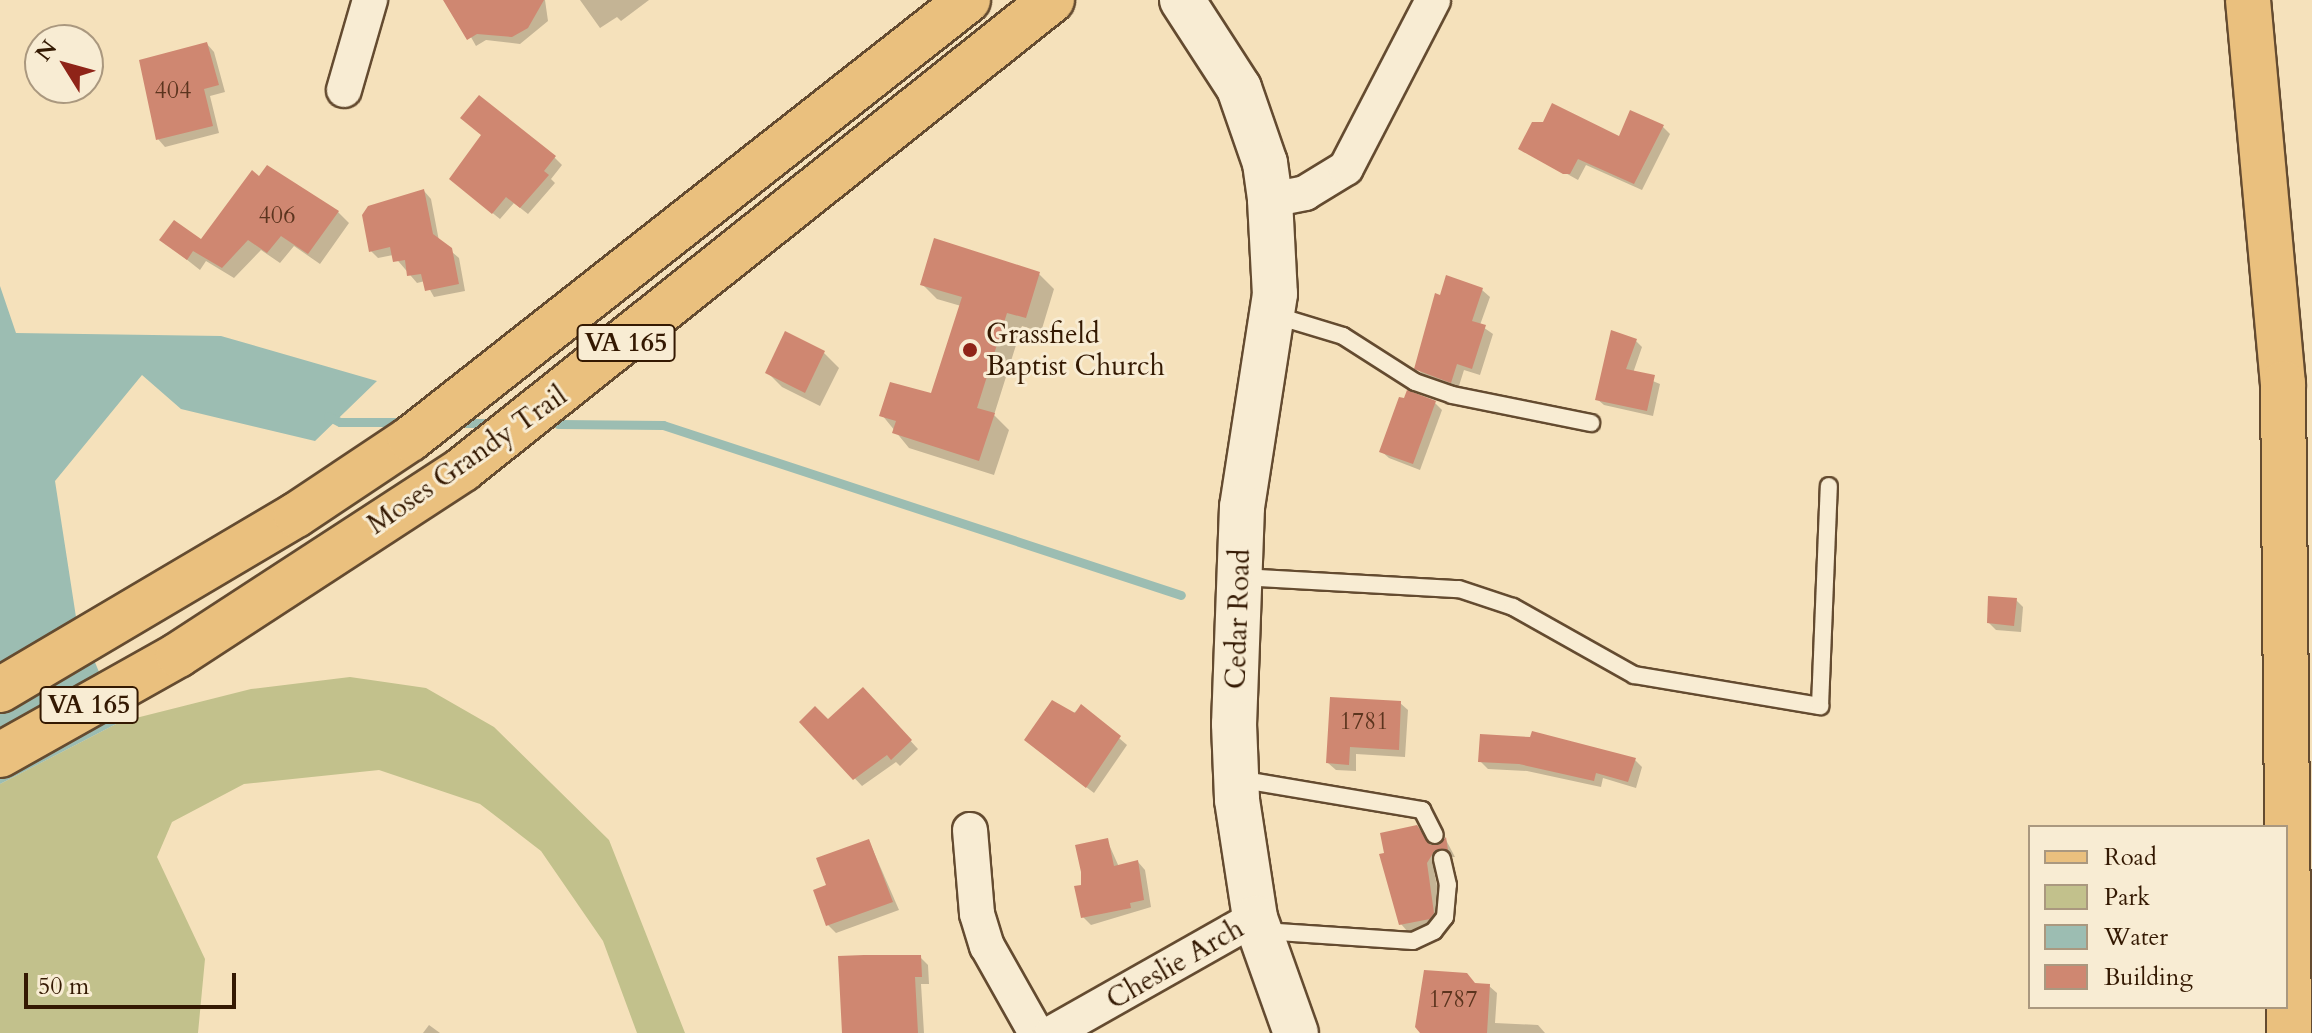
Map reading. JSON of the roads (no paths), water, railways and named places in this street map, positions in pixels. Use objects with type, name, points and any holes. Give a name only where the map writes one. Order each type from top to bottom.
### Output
[{"type":"main road","name":"Moses Grandy Trail","points":[[0,690],[156,600],[410,439],[968,0]]},
{"type":"main road","name":"Moses Grandy Trail","points":[[0,755],[178,655],[463,469],[1052,0]]},
{"type":"main road","points":[[2248,0],[2283,383],[2287,825]]},
{"type":"main road","points":[[2288,925],[2289,1033]]},
{"type":"street","points":[[344,90],[370,0]]},
{"type":"street","name":"Cedar Road","points":[[1182,0],[1239,88],[1265,163],[1270,200],[1273,315],[1242,507],[1236,779],[1258,924],[1296,1033]]},
{"type":"street","points":[[1270,200],[1305,193],[1346,168],[1433,0]]},
{"type":"street","points":[[970,830],[977,914],[987,946],[1036,1033]]},
{"type":"street","name":"Cheslie Arch","points":[[1052,1033],[1258,924]]},
{"type":"lane","points":[[1273,315],[1343,336],[1415,382],[1452,395],[1591,423]]},
{"type":"lane","points":[[1240,577],[1459,589],[1513,607],[1634,675],[1820,706],[1829,486]]},
{"type":"lane","points":[[1236,779],[1422,810],[1435,835]]},
{"type":"lane","points":[[1258,924],[1378,942],[1413,941],[1434,931],[1445,917],[1448,885],[1442,859]]},
{"type":"water","points":[[0,286],[16,333],[221,336],[377,381],[315,441],[181,409],[142,375],[55,481],[76,617],[120,722],[0,784]]},
{"type":"waterway","points":[[328,416],[340,422],[395,422]]},
{"type":"waterway","points":[[466,423],[486,423]]},
{"type":"waterway","points":[[558,424],[663,425],[1181,595]]},
{"type":"place","name":"Grassfield Baptist Church","points":[[970,350]]}]
